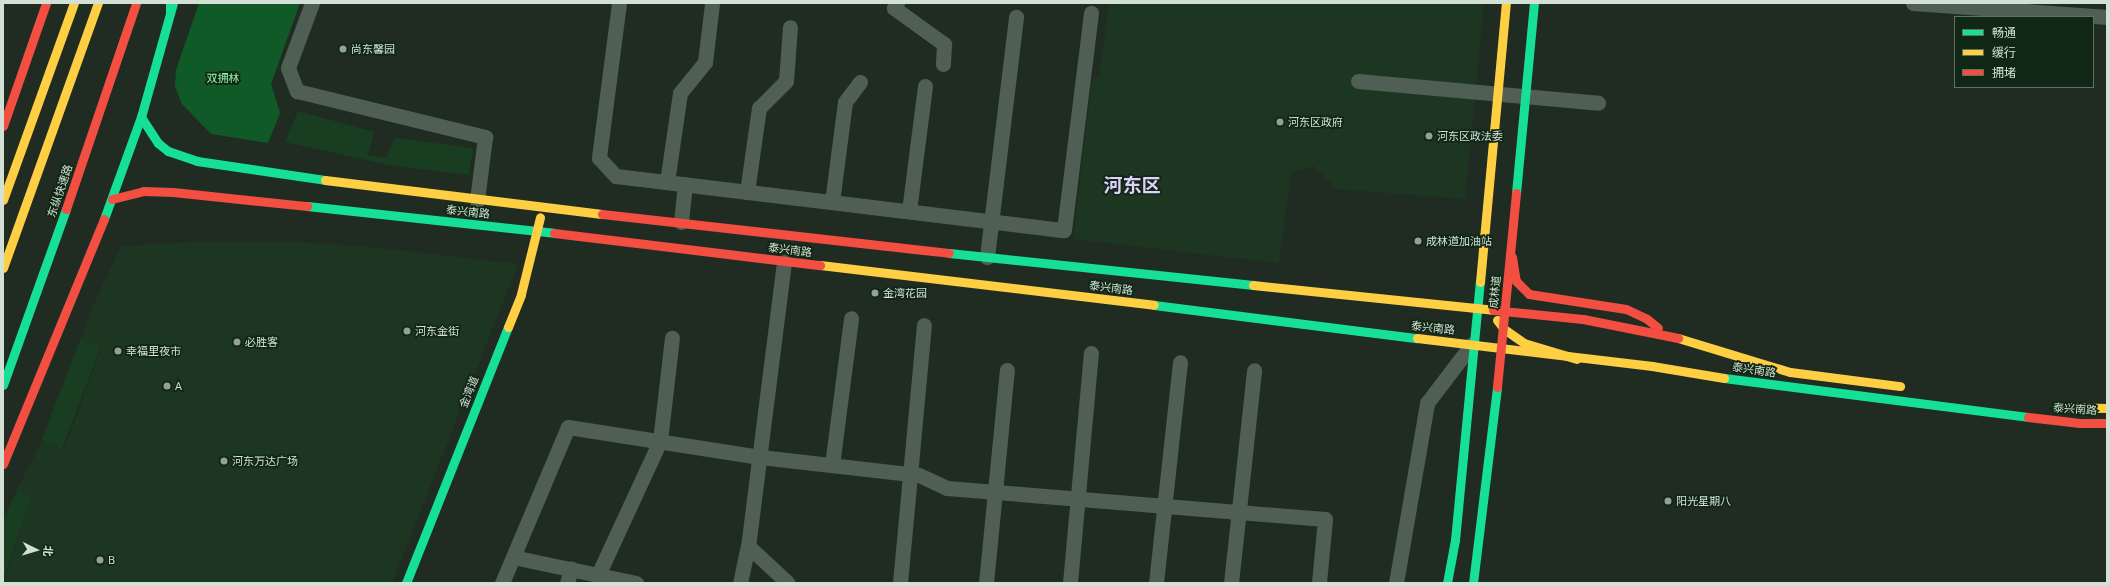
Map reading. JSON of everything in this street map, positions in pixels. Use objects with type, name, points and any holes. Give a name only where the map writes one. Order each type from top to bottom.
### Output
[{"type":"main road","points":[[3,126],[46,3]]},
{"type":"main road","points":[[3,200],[74,3]]},
{"type":"main road","points":[[3,268],[98,3]]},
{"type":"main road","name":"东纵快速路","points":[[3,384],[70,199],[136,3]]},
{"type":"main road","points":[[3,464],[112,199],[141,117],[172,3]]},
{"type":"main road","name":"成林道","points":[[1447,583],[1455,540],[1469,396],[1472,344],[1477,306],[1506,3]]},
{"type":"main road","name":"成林道","points":[[1473,583],[1504,330],[1510,246],[1534,3]]},
{"type":"main road","name":"泰兴南路","points":[[141,117],[158,143],[168,151],[197,161],[392,190],[478,200],[1221,283],[1477,306],[1583,319],[1666,336],[1790,372],[1914,388]]},
{"type":"main road","name":"泰兴南路","points":[[112,199],[143,191],[173,192],[538,231],[784,262],[1472,344],[1577,359],[1652,366],[1756,383],[2080,423],[2107,423]]},
{"type":"main road","name":"金湾道","points":[[406,583],[521,294],[538,231],[541,207]]},
{"type":"main road","points":[[1482,243],[1486,291],[1491,308],[1504,330],[1524,343],[1577,359]]},
{"type":"main road","points":[[1510,246],[1516,281],[1529,294],[1626,309],[1647,319],[1666,336]]},
{"type":"main road","points":[[1469,396],[1488,346],[1504,330],[1515,325]]},
{"type":"main road","points":[[1588,331],[1622,333],[1642,330]]},
{"type":"main road","name":"泰兴南路","points":[[2054,406],[2077,409],[2107,408]]},
{"type":"street","points":[[312,3],[288,68],[297,91],[485,137],[478,200]]},
{"type":"street","points":[[619,3],[599,158],[616,176],[1064,230],[1091,14]]},
{"type":"street","points":[[897,3],[894,8],[944,44],[943,64]]},
{"type":"street","points":[[1913,3],[2093,16]]},
{"type":"street","points":[[667,182],[680,92],[705,62],[712,4]]},
{"type":"street","points":[[2094,16],[2107,17]]},
{"type":"street","points":[[987,257],[1016,18]]},
{"type":"street","points":[[747,192],[759,108],[786,82],[790,27]]},
{"type":"street","points":[[832,202],[845,102],[860,82]]},
{"type":"street","points":[[1358,82],[1497,96],[1598,104]]},
{"type":"street","points":[[909,211],[925,86]]},
{"type":"street","points":[[681,222],[685,184]]},
{"type":"street","points":[[740,583],[748,546],[784,262]]},
{"type":"street","points":[[832,465],[851,318]]},
{"type":"street","points":[[900,583],[924,325]]},
{"type":"street","points":[[598,575],[660,441],[672,338]]},
{"type":"street","points":[[1396,583],[1428,403],[1472,344]]},
{"type":"street","points":[[1070,583],[1091,353]]},
{"type":"street","points":[[1156,583],[1180,362]]},
{"type":"street","points":[[986,583],[1007,370]]},
{"type":"street","points":[[1231,583],[1254,370]]},
{"type":"street","points":[[502,583],[568,427],[760,457],[919,475],[946,488],[1325,519],[1319,583]]},
{"type":"street","points":[[748,546],[788,583]]},
{"type":"street","points":[[513,557],[569,576],[598,575],[636,583]]},
{"type":"shaded area","name":"河东区政府","points":[[1122,3],[1484,3],[1465,199],[1337,189],[1314,166],[1291,172],[1279,263],[1073,239],[1092,78],[1099,78],[1109,5]]},
{"type":"shaded area","points":[[298,111],[374,132],[368,155],[386,158],[395,138],[473,148],[469,175],[389,165],[285,142]]},
{"type":"shaded area","points":[[194,242],[302,242],[370,247],[518,264],[392,583],[3,583],[32,499],[18,488],[42,441],[64,450],[101,349],[80,340],[93,306],[121,246]]},
{"type":"shaded area","points":[[80,340],[101,348],[62,449],[41,441]]},
{"type":"shaded area","points":[[18,488],[32,498],[3,579],[3,520]]},
{"type":"green space","name":"双拥林","points":[[199,3],[300,3],[271,84],[280,113],[268,143],[211,134],[182,104],[175,87],[176,70]]},
{"type":"traffic: fast","points":[[170,3],[170,13]]},
{"type":"traffic: fast","points":[[104,219],[141,117],[173,3]]},
{"type":"traffic: fast","points":[[1516,193],[1534,3]]},
{"type":"traffic: fast","points":[[141,117],[158,143],[168,151],[197,161],[325,180]]},
{"type":"traffic: fast","points":[[307,206],[554,233]]},
{"type":"traffic: fast","points":[[3,385],[66,209]]},
{"type":"traffic: fast","points":[[949,253],[1253,285]]},
{"type":"traffic: fast","points":[[1447,583],[1455,540],[1480,282]]},
{"type":"traffic: fast","points":[[1154,305],[1417,338]]},
{"type":"traffic: fast","points":[[406,583],[508,327]]},
{"type":"traffic: fast","points":[[1724,378],[2028,417]]},
{"type":"traffic: fast","points":[[1473,583],[1497,387]]},
{"type":"traffic: slow","points":[[3,200],[74,3]]},
{"type":"traffic: slow","points":[[3,268],[98,3]]},
{"type":"traffic: slow","points":[[1480,282],[1506,3]]},
{"type":"traffic: slow","points":[[325,180],[602,214]]},
{"type":"traffic: slow","points":[[508,327],[521,294],[540,217]]},
{"type":"traffic: slow","points":[[820,265],[1154,305]]},
{"type":"traffic: slow","points":[[1253,285],[1493,310]]},
{"type":"traffic: slow","points":[[1497,320],[1504,329],[1524,343],[1577,359]]},
{"type":"traffic: slow","points":[[1417,338],[1652,366],[1724,378]]},
{"type":"traffic: slow","points":[[1678,338],[1790,372],[1900,386]]},
{"type":"traffic: slow","points":[[2062,407],[2107,408]]},
{"type":"traffic: jam","points":[[3,126],[46,3]]},
{"type":"traffic: jam","points":[[66,209],[136,3]]},
{"type":"traffic: jam","points":[[112,199],[143,191],[173,192],[307,206]]},
{"type":"traffic: jam","points":[[1497,387],[1516,193]]},
{"type":"traffic: jam","points":[[602,214],[949,253]]},
{"type":"traffic: jam","points":[[3,464],[104,219]]},
{"type":"traffic: jam","points":[[554,233],[820,265]]},
{"type":"traffic: jam","points":[[1512,257],[1516,281],[1529,294],[1626,309],[1647,319],[1658,328]]},
{"type":"traffic: jam","points":[[1493,310],[1583,319],[1678,338]]},
{"type":"traffic: jam","points":[[2028,417],[2080,423],[2107,423]]},
{"type":"place","name":"尚东馨园","points":[[343,49]]},
{"type":"place","name":"河东区政府","points":[[1280,122]]},
{"type":"place","name":"河东区政法委","points":[[1429,136]]},
{"type":"place","name":"成林道加油站","points":[[1418,241]]},
{"type":"place","name":"金湾花园","points":[[875,293]]},
{"type":"place","name":"河东金街","points":[[407,331]]},
{"type":"place","name":"必胜客","points":[[237,342]]},
{"type":"place","name":"幸福里夜市","points":[[118,351]]},
{"type":"place","name":"A","points":[[167,386]]},
{"type":"place","name":"河东万达广场","points":[[224,461]]},
{"type":"place","name":"阳光星期八","points":[[1668,501]]},
{"type":"place","name":"B","points":[[100,560]]},
{"type":"district","name":"河东区","points":[[1132,186]]}]
